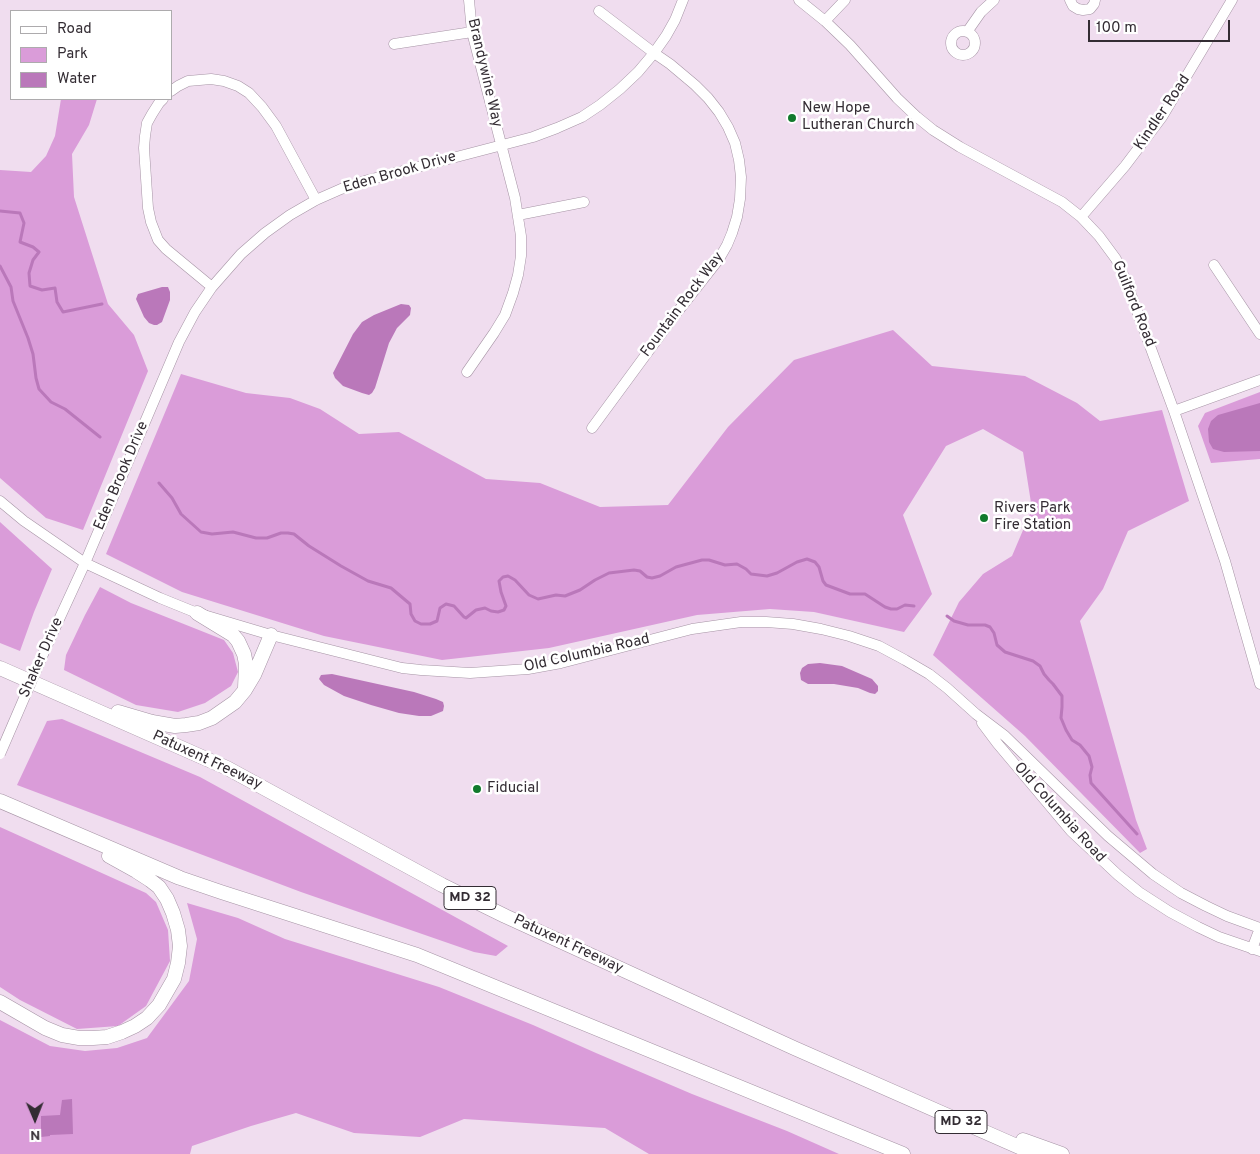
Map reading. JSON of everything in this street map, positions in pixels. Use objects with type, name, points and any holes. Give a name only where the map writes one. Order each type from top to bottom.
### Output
[{"type":"highway","points":[[197,612],[233,635],[238,641],[246,664],[245,690]]},
{"type":"highway","points":[[59,694],[152,722],[169,725],[199,723],[212,718],[235,702],[245,690],[254,675],[271,635]]},
{"type":"highway","name":"Patuxent Freeway","points":[[0,668],[227,768],[442,885],[505,916],[887,1090],[1035,1154]]},
{"type":"highway","points":[[0,802],[180,878],[417,955],[903,1154]]},
{"type":"highway","points":[[0,1002],[45,1028],[62,1035],[79,1038],[106,1037],[135,1026],[147,1018],[159,1006],[174,979],[178,962],[180,946],[178,930],[167,899],[159,888],[136,871],[29,813]]},
{"type":"highway","points":[[887,1090],[1062,1154]]},
{"type":"highway","points":[[822,1120],[892,1154]]},
{"type":"street","name":"Brandywine Way","points":[[467,372],[504,315],[513,293],[521,256],[518,214],[472,32],[469,0]]},
{"type":"street","name":"Eden Brook Drive","points":[[85,563],[179,342],[212,286],[241,254],[290,215],[316,200],[368,180],[533,137],[582,117],[620,89],[638,72],[654,53],[675,20],[683,0]]},
{"type":"street","name":"Guilford Road","points":[[799,0],[850,45],[897,98],[933,130],[981,159],[1062,202],[1081,217],[1112,253],[1126,281],[1174,411],[1225,561],[1260,684]]},
{"type":"street","points":[[825,21],[845,0]]},
{"type":"street","points":[[967,32],[981,12],[994,0]]},
{"type":"street","points":[[1070,0],[1073,6],[1083,10],[1090,8],[1096,0]]},
{"type":"street","name":"Kindler Road","points":[[1081,217],[1126,166],[1162,117],[1232,0]]},
{"type":"street","name":"Fountain Rock Way","points":[[592,428],[719,259],[732,234],[740,199],[741,177],[735,142],[719,112],[708,98],[670,64],[599,11]]},
{"type":"street","points":[[394,44],[472,32]]},
{"type":"street","points":[[172,90],[188,81],[210,79],[238,86],[249,93],[276,126],[316,200]]},
{"type":"street","points":[[162,100],[158,103],[147,123],[145,136],[148,208],[151,222],[154,233],[166,249],[212,286]]},
{"type":"street","points":[[518,214],[584,202]]},
{"type":"street","points":[[1214,265],[1260,334]]},
{"type":"street","points":[[1174,411],[1260,380]]},
{"type":"street","name":"Old Columbia Road","points":[[0,501],[31,526],[85,563],[160,598],[197,612],[271,635],[402,668],[470,673],[528,668],[560,663],[692,629],[741,622],[793,624],[849,636],[879,646],[929,674],[1005,736],[1108,836],[1153,874],[1181,893],[1206,906],[1260,928]]},
{"type":"street","name":"Shaker Drive","points":[[0,754],[85,563]]},
{"type":"street","name":"Old Columbia Road","points":[[976,714],[997,743],[1071,831],[1118,876],[1170,912],[1219,937],[1256,950]]},
{"type":"street","points":[[1256,950],[1260,928]]},
{"type":"green space","points":[[61,100],[97,100],[89,125],[72,154],[74,197],[108,304],[134,335],[148,371],[83,530],[46,518],[0,478],[0,170],[31,172],[46,156],[55,136]]},
{"type":"green space","points":[[893,330],[932,366],[1025,376],[1077,403],[1100,421],[1162,410],[1189,501],[1128,531],[1103,589],[1080,621],[1136,820],[1147,849],[1140,853],[1025,736],[933,655],[959,602],[983,574],[1012,556],[1032,509],[1023,452],[983,429],[946,446],[903,515],[932,594],[904,632],[814,612],[770,609],[697,615],[549,648],[442,660],[324,636],[182,592],[106,554],[181,374],[246,393],[290,398],[320,409],[359,434],[399,432],[486,479],[540,483],[600,507],[668,505],[728,427],[794,360]]},
{"type":"green space","points":[[1260,392],[1260,459],[1211,463],[1198,426],[1205,413]]},
{"type":"green space","points":[[0,522],[52,569],[20,651],[0,643]]},
{"type":"green space","points":[[100,587],[131,603],[224,640],[233,653],[238,672],[231,686],[205,703],[178,712],[136,705],[64,670],[66,655]]},
{"type":"green space","points":[[62,719],[200,777],[508,946],[496,956],[474,952],[301,892],[17,785],[47,721]]},
{"type":"green space","points":[[0,827],[146,893],[156,902],[168,930],[170,961],[146,1006],[118,1026],[77,1029],[20,1000],[0,987]]},
{"type":"green space","points":[[187,903],[238,918],[285,939],[439,987],[839,1154],[649,1154],[605,1128],[464,1119],[420,1137],[354,1133],[296,1113],[192,1146],[190,1154],[0,1154],[0,1020],[50,1046],[85,1051],[117,1048],[147,1038],[189,981],[197,939]]},
{"type":"water","points":[[168,287],[170,300],[162,322],[154,325],[149,323],[144,317],[136,299],[138,294]]},
{"type":"water","points":[[401,304],[409,305],[411,308],[410,315],[397,328],[389,343],[372,393],[369,395],[343,386],[333,373],[353,334],[362,322]]},
{"type":"water","points":[[1260,403],[1260,451],[1224,452],[1213,449],[1209,442],[1208,429],[1211,421],[1218,415]]},
{"type":"water","points":[[820,663],[842,666],[872,679],[878,686],[878,691],[875,694],[858,688],[834,684],[808,684],[801,680],[800,673],[802,668],[808,664]]},
{"type":"water","points":[[332,674],[414,692],[436,699],[443,702],[443,711],[431,716],[399,713],[344,696],[324,685],[319,679],[321,675]]},
{"type":"water","points":[[72,1099],[73,1134],[41,1137],[41,1116],[60,1115],[62,1100]]},
{"type":"waterway","points":[[0,211],[20,213],[24,223],[20,242],[33,247],[39,252],[33,260],[29,273],[30,286],[42,290],[55,288],[57,302],[63,312],[102,304]]},
{"type":"waterway","points":[[0,266],[11,287],[13,301],[28,338],[33,354],[39,389],[51,402],[65,409],[100,437]]},
{"type":"waterway","points":[[159,483],[172,498],[181,514],[201,532],[212,534],[233,532],[256,538],[267,538],[281,533],[294,534],[341,566],[368,581],[391,588],[410,604],[411,614],[415,621],[421,624],[430,624],[437,621],[440,608],[446,604],[454,606],[466,618],[476,610],[485,608],[498,612],[504,610],[506,606],[499,581],[503,577],[508,576],[515,580],[529,595],[538,599],[556,595],[565,596],[580,590],[609,573],[634,570],[640,571],[647,577],[652,578],[660,576],[676,567],[702,560],[725,565],[737,564],[751,574],[767,576],[807,559],[815,562],[819,567],[826,585],[850,594],[865,594],[891,609],[897,609],[905,605],[914,606]]},
{"type":"waterway","points":[[947,616],[954,621],[968,625],[985,625],[990,627],[994,633],[997,645],[1005,652],[1033,661],[1040,666],[1044,674],[1062,696],[1061,718],[1066,730],[1072,740],[1080,745],[1089,756],[1092,767],[1091,783],[1137,834]]},
{"type":"place","name":"New Hope Lutheran Church","points":[[792,118]]},
{"type":"place","name":"Rivers Park Fire Station","points":[[984,518]]},
{"type":"place","name":"Fiducial","points":[[477,789]]}]
